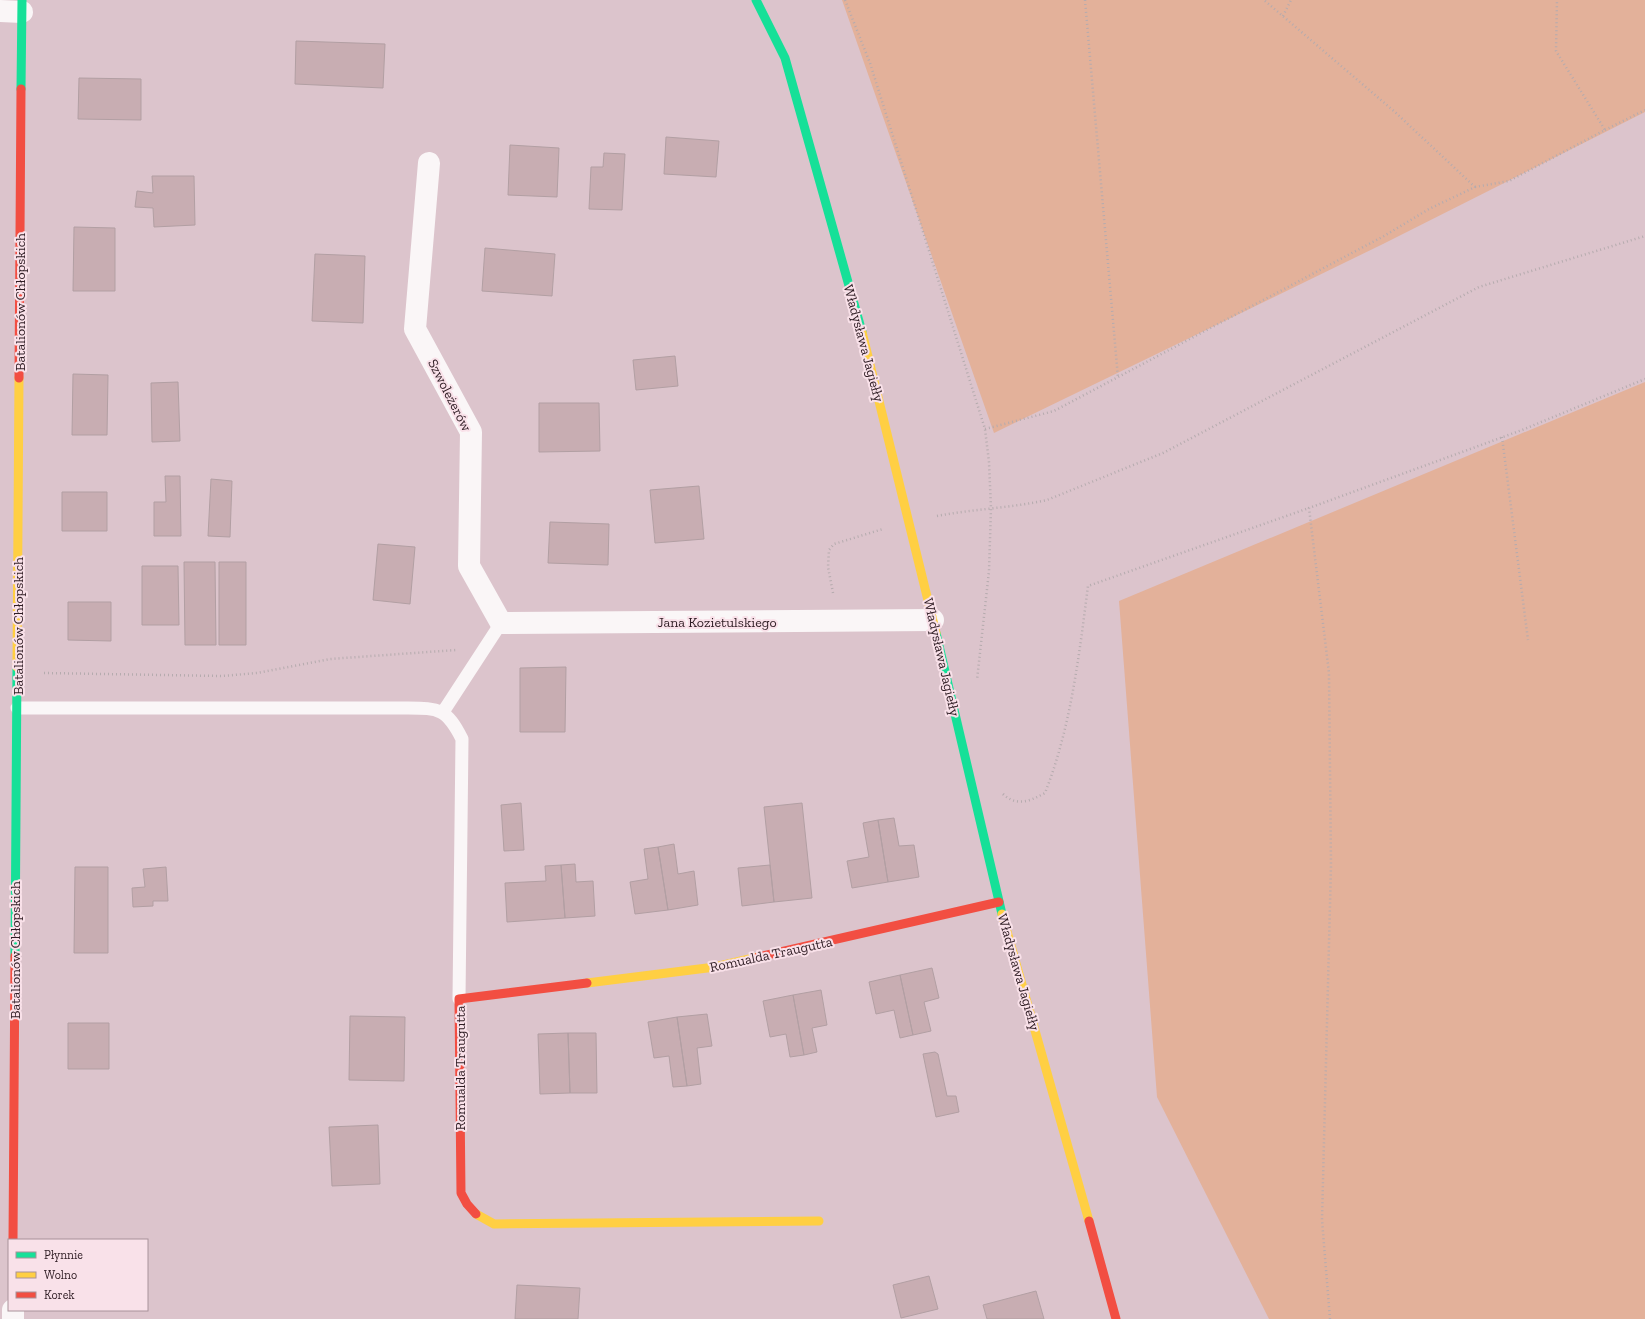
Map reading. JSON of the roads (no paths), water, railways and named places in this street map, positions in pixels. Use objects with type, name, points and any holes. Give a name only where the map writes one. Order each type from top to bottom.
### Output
[{"type":"street","name":"Władysława Jagiełły","points":[[756,0],[785,58],[854,300],[910,522],[999,902],[1116,1319]]},
{"type":"street","name":"Batalionów Chłopskich","points":[[0,11],[22,6],[13,1239]]},
{"type":"street","name":"Szwoleżerów","points":[[429,163],[415,329],[471,432],[468,566],[501,623]]},
{"type":"street","name":"Jana Kozietulskiego","points":[[501,623],[933,620]]},
{"type":"street","name":"Romualda Traugutta","points":[[819,1221],[494,1224],[478,1218],[466,1206],[460,1193],[459,999],[715,967],[999,902]]},
{"type":"lane","points":[[443,712],[501,623]]},
{"type":"lane","points":[[17,708],[433,708],[443,712],[455,725],[462,739],[459,999]]}]
